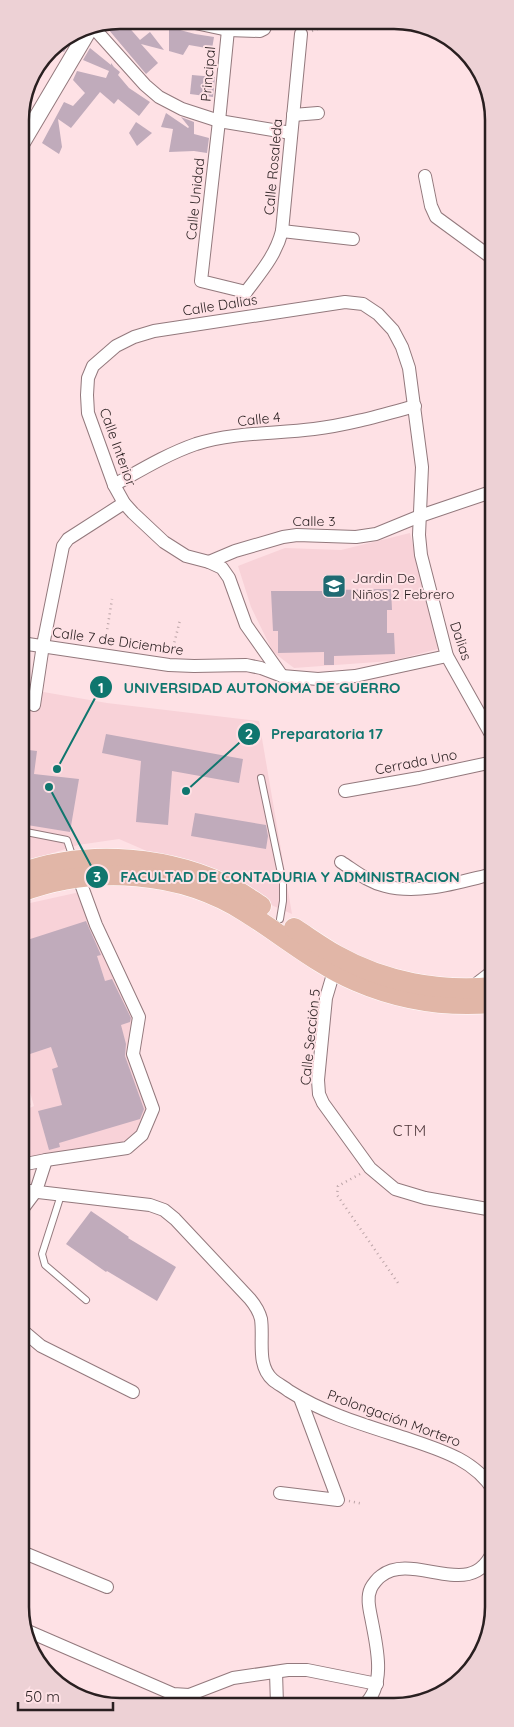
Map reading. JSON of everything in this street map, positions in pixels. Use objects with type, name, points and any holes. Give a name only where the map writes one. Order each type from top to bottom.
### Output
[{"type":"main road","points":[[29,890],[65,879],[89,859],[125,860],[174,868],[203,876],[236,890],[336,955],[369,971],[398,980],[434,987],[470,989],[485,988]]},
{"type":"main road","points":[[29,871],[56,863],[98,875],[142,877],[181,884],[218,897],[245,911],[334,970],[356,981],[392,994],[428,1002],[468,1005],[485,1004]]},
{"type":"street","points":[[225,29],[260,31],[264,29]]},
{"type":"street","name":"Principal","points":[[219,121],[228,30]]},
{"type":"street","points":[[97,32],[144,85],[182,110],[219,121],[291,133]]},
{"type":"street","name":"Calle Rosaleda","points":[[246,292],[273,256],[279,244],[282,231],[301,34]]},
{"type":"street","points":[[29,131],[86,36]]},
{"type":"street","points":[[293,115],[318,113]]},
{"type":"street","name":"Calle Unidad","points":[[219,121],[201,281],[246,292]]},
{"type":"street","points":[[425,176],[431,206],[436,217],[485,253]]},
{"type":"street","points":[[282,231],[353,239]]},
{"type":"street","points":[[246,292],[249,315]]},
{"type":"street","name":"Calle Dalias","points":[[93,366],[116,346],[154,331],[249,315],[345,302],[363,304]]},
{"type":"street","name":"Dalias","points":[[363,304],[378,314],[393,330],[402,347],[409,368],[422,467],[421,555],[448,656],[485,723]]},
{"type":"street","name":"Calle Interior","points":[[93,366],[88,378],[88,413],[114,485],[124,502],[133,514],[164,542],[186,556],[209,562],[222,568],[228,578],[246,625],[282,676]]},
{"type":"street","name":"Calle 4","points":[[114,485],[163,457],[198,444],[226,438],[313,430],[341,425],[415,406]]},
{"type":"street","name":"Calle 3","points":[[209,562],[235,551],[283,537],[296,535],[356,537],[376,534],[420,516],[485,494]]},
{"type":"street","points":[[34,705],[43,645],[62,546],[68,539],[124,502]]},
{"type":"street","name":"Calle 7 de Diciembre","points":[[29,644],[168,665],[246,665],[261,668],[282,676],[318,679],[355,676],[448,656]]},
{"type":"street","name":"Cerrada Uno","points":[[344,791],[485,764]]},
{"type":"street","points":[[341,862],[364,878],[385,886],[411,889],[430,888],[485,876]]},
{"type":"street","points":[[29,1163],[127,1148],[142,1135],[153,1109],[133,1054],[139,1017],[96,926],[76,869]]},
{"type":"street","name":"Calle Sección 5","points":[[334,970],[326,998],[318,1080],[319,1094],[323,1103],[370,1168],[395,1188],[425,1198],[485,1209]]},
{"type":"street","points":[[470,989],[485,977]]},
{"type":"street","points":[[29,1200],[36,1191],[46,1160]]},
{"type":"street","name":"Prolongación Mortero","points":[[29,1191],[150,1205],[164,1210],[250,1299],[258,1310],[261,1319],[263,1360],[266,1371],[273,1380],[300,1398],[338,1416],[445,1451],[466,1462],[485,1479]]},
{"type":"street","points":[[29,1336],[41,1346],[133,1392]]},
{"type":"street","points":[[280,1493],[338,1500],[300,1398]]},
{"type":"street","points":[[29,1555],[107,1586]]},
{"type":"street","points":[[371,1698],[377,1684],[378,1658],[368,1603],[371,1587],[382,1576],[393,1570],[406,1569],[455,1576],[469,1573],[483,1566],[485,1563]]},
{"type":"street","points":[[33,1633],[173,1694],[189,1695],[233,1678],[288,1670],[307,1670],[377,1684]]},
{"type":"street","points":[[276,1672],[277,1698]]},
{"type":"lane","points":[[261,778],[282,882],[283,901],[280,918]]},
{"type":"lane","points":[[29,833],[67,840],[76,869]]},
{"type":"lane","points":[[61,1195],[42,1254],[45,1265],[86,1300]]},
{"type":"path","points":[[301,34],[317,29]]},
{"type":"path","points":[[104,655],[112,599]]},
{"type":"path","points":[[168,665],[180,620]]},
{"type":"path","points":[[370,1168],[338,1186],[337,1195],[398,1283]]},
{"type":"shaded area","name":"Jardin De Niños 2 Febrero","points":[[410,533],[438,649],[391,661],[294,668],[273,652],[251,607],[238,566],[285,548],[341,550]]},
{"type":"shaded area","points":[[32,690],[107,703],[259,721],[292,914],[119,839],[78,845],[29,860],[29,697]]},
{"type":"shaded area","points":[[80,892],[138,1017],[131,1054],[152,1109],[141,1134],[126,1147],[29,1160],[29,1108],[34,1106],[29,1089],[29,903]]},
{"type":"building","points":[[130,29],[140,40],[150,32],[164,50],[141,44],[158,63],[146,74],[109,30]]},
{"type":"building","points":[[169,29],[214,37],[212,49],[189,45],[183,55],[169,51]]},
{"type":"building","points":[[90,48],[120,72],[118,75],[129,88],[150,102],[139,116],[118,99],[114,104],[100,92],[71,128],[58,119],[62,147],[59,154],[42,143],[64,102],[73,106],[85,93],[73,80],[77,71],[106,78],[109,71],[83,60]]},
{"type":"building","points":[[192,75],[215,77],[213,97],[190,94]]},
{"type":"building","points":[[166,113],[188,128],[181,117],[194,122],[194,134],[209,138],[207,153],[194,151],[169,152],[173,129],[161,127]]},
{"type":"building","points":[[136,122],[152,133],[137,146],[129,133]]},
{"type":"building","points":[[391,589],[392,610],[387,610],[387,633],[394,633],[395,654],[334,656],[334,665],[324,665],[324,652],[278,653],[278,631],[273,631],[271,591]]},
{"type":"building","points":[[106,734],[243,759],[239,783],[172,771],[168,825],[136,822],[141,761],[102,753]]},
{"type":"building","points":[[29,750],[37,751],[34,774],[79,779],[70,832],[29,825]]},
{"type":"building","points":[[195,813],[266,825],[268,836],[266,849],[191,836]]},
{"type":"building","points":[[86,921],[101,955],[97,956],[105,981],[112,979],[131,1018],[130,1022],[121,1025],[126,1044],[125,1056],[144,1109],[140,1119],[59,1143],[60,1147],[49,1150],[38,1111],[62,1105],[52,1069],[58,1067],[51,1047],[29,1054],[29,939]]},
{"type":"building","points":[[91,1211],[128,1238],[176,1267],[157,1301],[106,1272],[66,1244]]},
{"type":"place","name":"Jardin De Niños 2 Febrero","points":[[334,586]]},
{"type":"place","name":"UNIVERSIDAD AUTONOMA DE GUERRO","points":[[57,769]]},
{"type":"place","name":"FACULTAD DE CONTADURIA Y ADMINISTRACION","points":[[49,787]]},
{"type":"place","name":"Preparatoria 17","points":[[186,791]]},
{"type":"district","name":"CTM","points":[[410,1130]]}]
